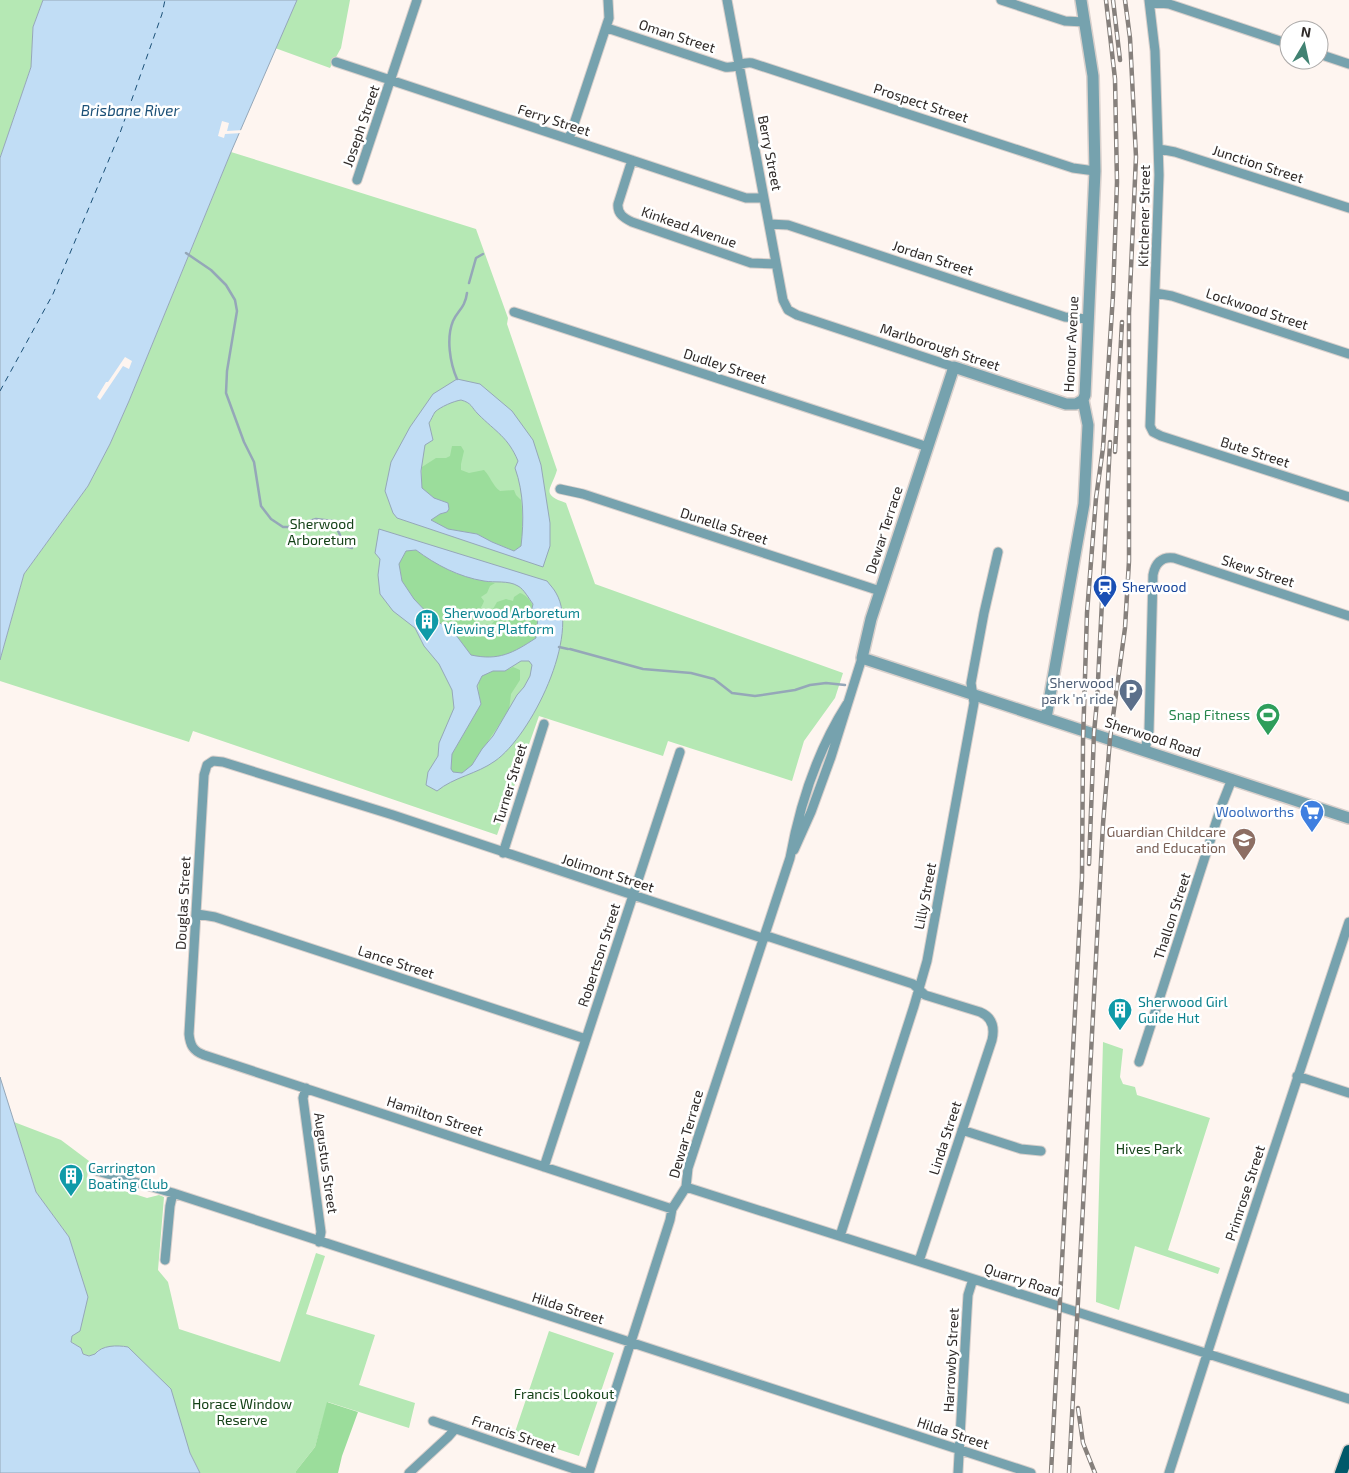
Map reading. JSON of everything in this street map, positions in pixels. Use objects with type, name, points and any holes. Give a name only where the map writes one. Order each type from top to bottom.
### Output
[{"type":"main road","points":[[1341,1473],[1349,1451]]},
{"type":"street","name":"Joseph Street","points":[[357,180],[417,0]]},
{"type":"street","points":[[569,139],[606,28],[610,12],[608,0]]},
{"type":"street","name":"Berry Street","points":[[727,0],[783,300],[788,310]]},
{"type":"street","points":[[1001,0],[1065,21],[1084,22]]},
{"type":"street","name":"Honour Avenue","points":[[1046,718],[1084,504],[1088,425],[1083,400],[1085,394],[1094,171],[1094,88],[1082,0]]},
{"type":"street","points":[[1150,1],[1169,4],[1279,41]]},
{"type":"street","name":"Kitchener Street","points":[[1150,1],[1155,42],[1159,149],[1149,419],[1153,432]]},
{"type":"street","name":"Oman Street","points":[[606,28],[725,67],[732,68],[739,65]]},
{"type":"street","points":[[1329,57],[1349,64]]},
{"type":"street","name":"Ferry Street","points":[[336,62],[746,198],[764,198]]},
{"type":"street","name":"Prospect Street","points":[[739,65],[746,62],[752,63],[1073,168],[1094,171]]},
{"type":"street","name":"Junction Street","points":[[1159,149],[1175,152],[1349,208]]},
{"type":"street","name":"Kinkead Avenue","points":[[632,160],[618,204],[618,211],[623,217],[632,222],[751,263],[776,264]]},
{"type":"street","name":"Jordan Street","points":[[770,224],[788,225],[1066,317],[1087,319]]},
{"type":"street","name":"Lockwood Street","points":[[1155,293],[1172,296],[1349,354]]},
{"type":"street","name":"Marlborough Street","points":[[788,310],[797,315],[1066,404],[1076,404],[1083,400]]},
{"type":"street","name":"Dudley Street","points":[[514,312],[928,447]]},
{"type":"street","name":"Dewar Terrace","points":[[588,1473],[670,1220],[672,1208],[686,1187],[688,1168],[790,858],[800,840],[841,729],[862,658],[869,626],[954,367]]},
{"type":"street","name":"Bute Street","points":[[1153,432],[1349,497]]},
{"type":"street","name":"Dunella Street","points":[[560,489],[583,494],[880,591]]},
{"type":"street","name":"Lilly Street","points":[[840,1236],[927,961],[974,703],[971,683],[998,552]]},
{"type":"street","name":"Skew Street","points":[[1144,750],[1148,731],[1153,576],[1154,568],[1159,561],[1174,558],[1349,616]]},
{"type":"street","name":"Sherwood Road","points":[[862,658],[1349,818]]},
{"type":"street","name":"Turner Street","points":[[503,853],[544,724]]},
{"type":"street","name":"Robertson Street","points":[[544,1167],[680,752]]},
{"type":"street","name":"Jolimont Street","points":[[209,763],[213,761],[223,762],[393,815],[759,937],[770,936],[913,984],[925,995],[984,1014],[992,1023]]},
{"type":"street","name":"Douglas Street","points":[[192,1046],[189,1034],[204,775],[209,763]]},
{"type":"street","name":"Thallon Street","points":[[1139,1062],[1232,779]]},
{"type":"street","name":"Lance Street","points":[[196,914],[215,917],[586,1039]]},
{"type":"street","name":"Primrose Street","points":[[1169,1473],[1349,922]]},
{"type":"street","name":"Linda Street","points":[[919,1261],[993,1035],[992,1023]]},
{"type":"street","name":"Hamilton Street","points":[[192,1046],[196,1052],[204,1056],[672,1208]]},
{"type":"street","points":[[1298,1076],[1349,1093]]},
{"type":"street","name":"Augustus Street","points":[[306,1088],[303,1098],[322,1232],[319,1242]]},
{"type":"street","points":[[962,1130],[1021,1149],[1041,1151]]},
{"type":"street","name":"Hilda Street","points":[[97,1171],[173,1193],[1031,1473]]},
{"type":"street","name":"Quarry Road","points":[[686,1187],[1349,1399]]},
{"type":"street","points":[[165,1260],[173,1193]]},
{"type":"street","name":"Harrowby Street","points":[[958,1473],[968,1295],[973,1279]]},
{"type":"street","name":"Francis Street","points":[[433,1421],[588,1473]]},
{"type":"street","points":[[409,1473],[448,1437],[455,1428]]},
{"type":"green space","points":[[0,0],[43,0],[33,27],[31,67],[0,158]]},
{"type":"green space","points":[[297,0],[350,0],[341,48],[330,68],[275,48]]},
{"type":"green space","name":"Sherwood Arboretum","points":[[231,152],[476,229],[508,318],[507,324],[557,470],[550,494],[552,497],[566,503],[595,584],[843,673],[835,698],[804,741],[792,781],[668,741],[663,756],[539,716],[497,835],[193,731],[189,742],[0,681],[0,660],[24,574],[88,486],[110,444]]},
{"type":"green space","points":[[452,446],[461,446],[464,451],[461,470],[469,473],[484,470],[500,491],[514,490],[521,500],[521,546],[514,551],[477,534],[448,529],[431,520],[447,512],[448,503],[434,498],[422,488],[422,467],[436,458],[450,456]]},
{"type":"green space","points":[[416,550],[454,571],[495,583],[481,597],[484,601],[478,614],[479,624],[491,625],[495,620],[493,609],[497,602],[506,599],[513,601],[514,597],[520,593],[524,595],[532,605],[539,622],[535,630],[536,638],[505,655],[481,657],[471,655],[453,631],[433,619],[414,599],[402,581],[399,564],[406,551]]},
{"type":"green space","points":[[513,667],[520,670],[520,680],[511,694],[509,710],[472,765],[462,773],[453,772],[451,769],[452,754],[481,704],[478,689],[480,679],[487,673]]},
{"type":"green space","name":"Hives Park","points":[[1103,1042],[1123,1049],[1120,1077],[1123,1084],[1135,1087],[1137,1095],[1210,1118],[1168,1250],[1220,1268],[1218,1274],[1135,1246],[1119,1310],[1096,1302]]},
{"type":"green space","name":"Horace Window Reserve","points":[[14,1122],[61,1140],[89,1161],[87,1179],[147,1198],[159,1195],[164,1197],[158,1270],[168,1282],[179,1329],[280,1362],[316,1253],[325,1256],[306,1314],[375,1335],[359,1385],[415,1403],[409,1428],[328,1402],[315,1447],[296,1473],[200,1473],[190,1453],[125,1346],[98,1350],[95,1355],[89,1356],[83,1354],[81,1348],[71,1342],[69,1237],[36,1192]]},
{"type":"green space","name":"Francis Lookout","points":[[549,1331],[614,1353],[579,1456],[514,1435]]},
{"type":"green space","points":[[327,1402],[358,1412],[338,1473],[296,1473],[315,1447]]},
{"type":"water","name":"Brisbane River","points":[[43,0],[297,0],[231,152],[110,444],[88,486],[24,574],[0,660],[0,158],[31,67],[33,27]]},
{"type":"water","points":[[457,379],[480,384],[512,411],[533,440],[541,465],[550,523],[550,546],[543,567],[397,518],[393,513],[385,491],[391,462],[410,427],[433,394]],"holes":[[[461,400],[465,401],[506,440],[518,461],[515,468],[522,497],[523,527],[521,546],[514,551],[477,534],[448,529],[431,520],[447,512],[449,509],[448,503],[434,498],[422,488],[421,471],[425,445],[433,440],[429,423],[435,412],[440,408]]]},
{"type":"water","points":[[379,529],[547,581],[556,593],[562,611],[562,633],[557,658],[537,708],[523,730],[509,748],[495,761],[451,782],[437,791],[426,785],[428,772],[438,756],[439,743],[454,708],[452,690],[439,664],[424,646],[415,628],[393,611],[380,594],[378,575],[380,559],[375,553]],"holes":[[[416,550],[432,561],[466,577],[484,581],[510,583],[520,587],[533,604],[531,613],[537,616],[536,638],[513,652],[498,656],[481,657],[471,655],[453,631],[433,619],[414,599],[402,581],[399,564],[406,551]],[[521,661],[529,661],[532,665],[530,676],[524,687],[472,765],[462,773],[453,772],[451,769],[452,754],[481,704],[477,686],[482,676],[493,671],[505,671]]]},
{"type":"water","points":[[0,1077],[36,1192],[69,1237],[88,1297],[80,1331],[72,1336],[71,1342],[81,1348],[83,1354],[89,1356],[106,1347],[128,1347],[171,1389],[190,1453],[200,1473],[0,1473]]},
{"type":"pier","points":[[222,121],[229,123],[227,131],[243,130],[242,133],[225,134],[224,138],[218,136]]},
{"type":"pier","points":[[125,357],[132,361],[129,369],[123,366],[100,400],[97,397]]},
{"type":"waterway","points":[[186,253],[211,270],[226,285],[235,300],[237,311],[227,371],[226,393],[244,442],[254,462],[261,506],[271,519],[283,527],[290,527],[316,519],[350,523]]},
{"type":"waterway","points":[[469,283],[476,258],[483,254]]},
{"type":"waterway","points":[[457,379],[452,366],[449,343],[453,321],[463,306],[467,293]]},
{"type":"waterway","points":[[334,522],[345,546],[352,548]]},
{"type":"waterway","points":[[559,647],[568,649]]},
{"type":"waterway","points":[[570,649],[643,669],[691,673],[714,679],[732,693],[755,696],[826,683],[845,685]]},
{"type":"ferry route","points":[[0,391],[53,294],[120,133],[162,14],[165,0]]},
{"type":"railway","points":[[1051,1473],[1082,877],[1083,741],[1087,613],[1096,498],[1103,448],[1113,295],[1117,182],[1115,79],[1106,0]]},
{"type":"railway","points":[[1113,0],[1120,60]]},
{"type":"railway","points":[[1069,1473],[1103,824],[1110,739],[1125,628],[1129,561],[1129,313],[1136,157],[1130,38],[1125,0]]},
{"type":"railway","points":[[1115,452],[1122,322]]},
{"type":"railway","points":[[1089,864],[1094,733],[1110,442]]},
{"type":"railway","points":[[1078,1408],[1083,1443],[1095,1473]]},
{"type":"place","name":"Sherwood","points":[[1105,608]]},
{"type":"place","name":"Sherwood Arboretum Viewing Platform","points":[[427,642]]},
{"type":"place","name":"Sherwood park 'n' ride","points":[[1131,712]]},
{"type":"place","name":"Snap Fitness","points":[[1268,736]]},
{"type":"place","name":"Woolworths","points":[[1312,833]]},
{"type":"place","name":"Guardian Childcare and Education","points":[[1244,861]]},
{"type":"place","name":"Sherwood Girl Guide Hut","points":[[1120,1031]]},
{"type":"place","name":"Carrington Boating Club","points":[[71,1197]]}]
